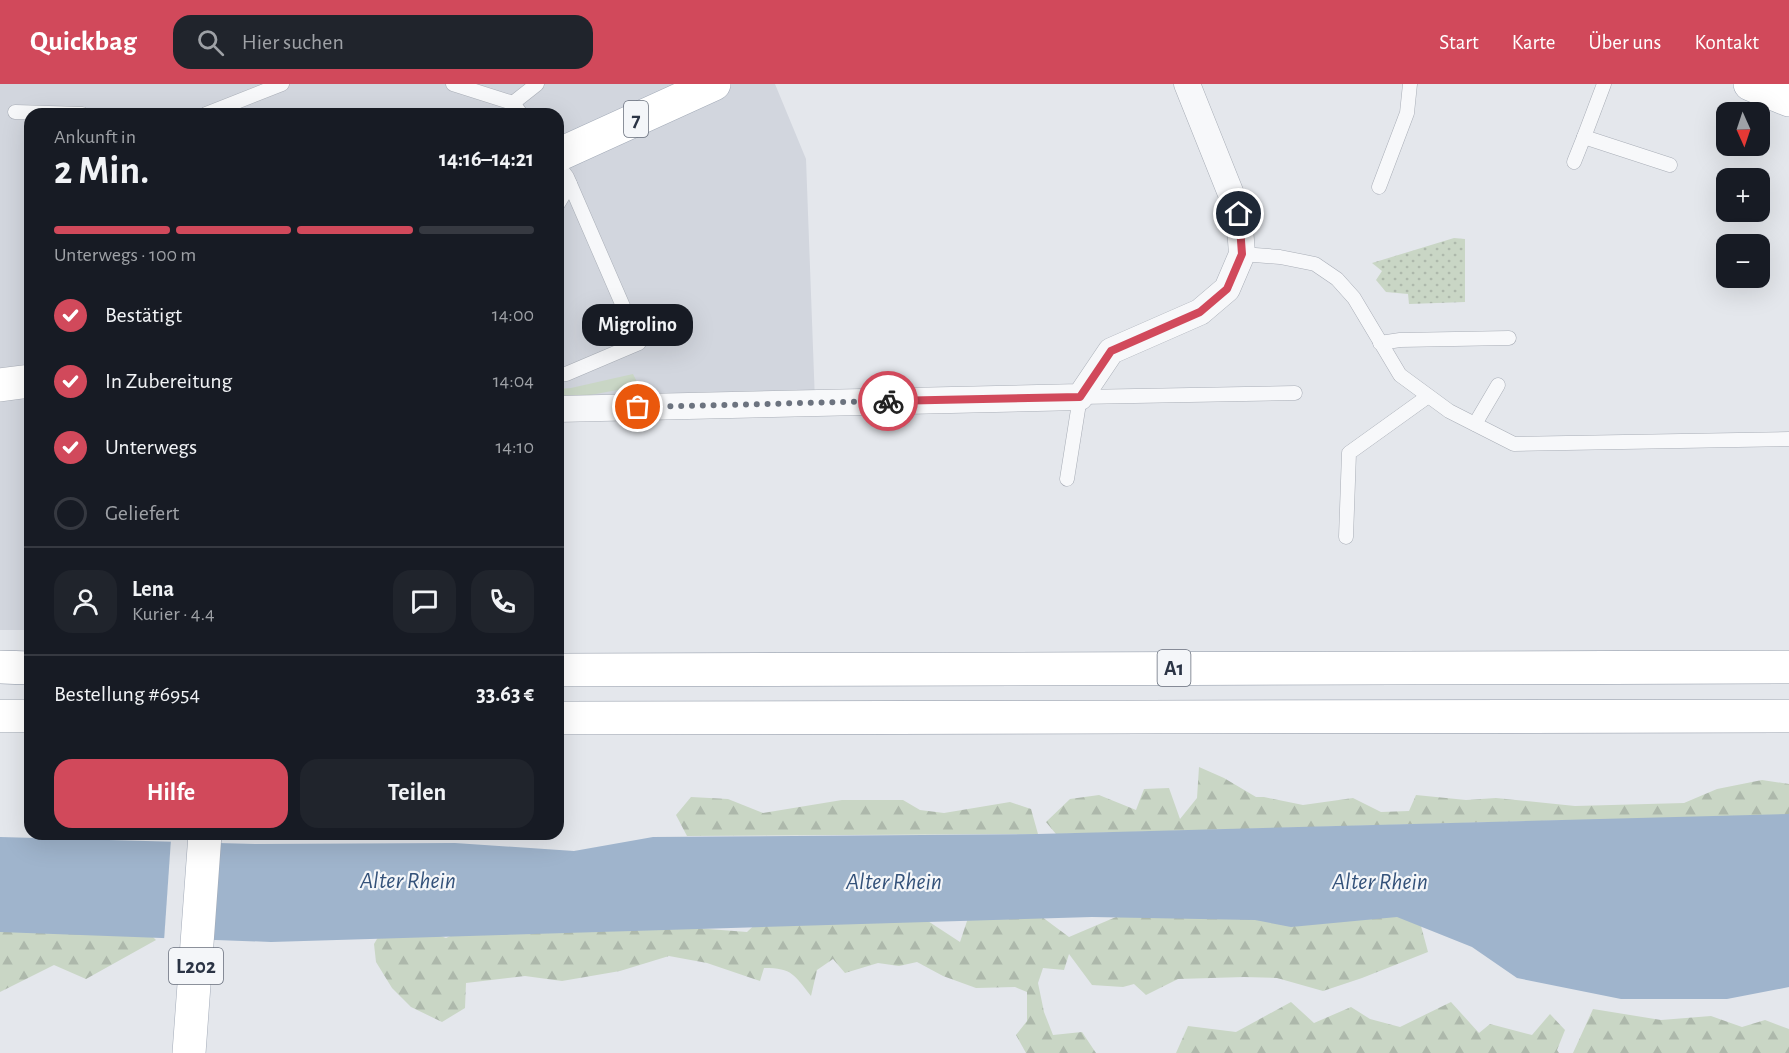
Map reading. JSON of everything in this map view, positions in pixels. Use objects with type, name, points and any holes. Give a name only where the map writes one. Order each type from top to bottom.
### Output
[{"type":"main road","name":"7","points":[[564,151],[714,84]]},
{"type":"main road","points":[[1750,84],[1789,100]]},
{"type":"main road","points":[[0,385],[24,382]]},
{"type":"main road","name":"A1","points":[[564,670],[1789,667]]},
{"type":"main road","points":[[0,668],[24,668]]},
{"type":"main road","points":[[0,716],[24,716]]},
{"type":"main road","name":"A1","points":[[564,718],[1789,716]]},
{"type":"main road","name":"L202","points":[[189,1053],[205,840]]},
{"type":"street","points":[[564,409],[1080,397],[1111,351],[1200,312],[1227,289],[1242,254],[1239,214],[1187,84]]},
{"type":"lane","points":[[221,108],[282,84]]},
{"type":"lane","points":[[453,84],[514,108]]},
{"type":"lane","points":[[518,108],[537,84]]},
{"type":"lane","points":[[1379,187],[1407,113],[1410,84]]},
{"type":"lane","points":[[1574,162],[1604,84]]},
{"type":"lane","points":[[15,112],[24,112]]},
{"type":"lane","points":[[1584,137],[1670,165]]},
{"type":"lane","points":[[564,174],[639,343],[564,374]]},
{"type":"lane","points":[[564,194],[570,184]]},
{"type":"lane","points":[[1242,254],[1280,257],[1315,264],[1337,279],[1366,315],[1400,375],[1427,397],[1514,444],[1789,439]]},
{"type":"lane","points":[[1380,343],[1400,340],[1509,338]]},
{"type":"lane","points":[[1475,424],[1498,385]]},
{"type":"lane","points":[[1067,479],[1080,397],[1295,393]]},
{"type":"lane","points":[[1346,537],[1348,453],[1427,397]]},
{"type":"shaded area","points":[[0,84],[775,84],[806,159],[815,402],[564,409],[564,108],[24,108],[24,630],[0,630]]},
{"type":"green space","points":[[1454,238],[1465,239],[1465,302],[1409,304],[1408,294],[1386,292],[1376,280],[1382,271],[1372,263]]},
{"type":"green space","points":[[633,374],[639,386],[564,399],[564,389]]},
{"type":"green space","points":[[1199,767],[1224,778],[1256,797],[1303,805],[1353,798],[1381,812],[1409,811],[1416,795],[1466,800],[1496,798],[1575,806],[1684,803],[1717,789],[1762,780],[1789,784],[1789,827],[1575,820],[1056,834],[1046,822],[1070,799],[1099,795],[1136,810],[1144,789],[1169,788],[1180,819],[1197,798]]},
{"type":"green space","points":[[691,797],[728,799],[763,813],[842,800],[903,800],[920,810],[944,813],[1010,802],[1031,809],[1038,834],[687,836],[676,815]]},
{"type":"green space","points":[[116,901],[156,940],[86,979],[54,965],[0,992],[0,907]]},
{"type":"green space","points":[[911,910],[960,942],[968,918],[1038,914],[1069,937],[1130,911],[1393,913],[1421,926],[1428,952],[1323,991],[1277,978],[1244,977],[1178,979],[1146,995],[1134,984],[1123,987],[1092,985],[1069,954],[1064,970],[1043,968],[1038,983],[1044,1012],[1053,1035],[1082,1032],[1096,1053],[1026,1053],[1016,1035],[1027,1021],[1027,992],[1015,987],[976,988],[943,976],[917,962],[899,966],[878,963],[845,973],[833,959],[817,970],[811,996],[792,974],[781,969],[764,968],[760,981],[707,963],[669,956],[620,971],[562,981],[525,976],[466,983],[465,1008],[442,1022],[411,1007],[392,988],[376,962],[374,944],[384,927],[420,929],[446,938],[500,913],[747,932],[765,915]]},
{"type":"green space","points":[[1291,1002],[1314,1023],[1351,1007],[1370,1019],[1400,1027],[1451,1002],[1479,1033],[1490,1024],[1532,1035],[1550,1014],[1565,1030],[1557,1050],[1559,1053],[1176,1053],[1188,1026],[1236,1032]]},
{"type":"green space","points":[[1593,1009],[1661,1020],[1711,1016],[1742,1027],[1765,1020],[1789,1029],[1789,1053],[1573,1053]]},
{"type":"water","name":"Alter Rhein","points":[[1789,814],[1789,987],[1727,999],[1621,999],[1517,978],[1472,947],[1397,917],[1291,927],[1255,920],[1092,917],[271,942],[0,932],[0,837],[24,838],[24,840],[255,844],[455,843],[574,851],[653,837],[1038,834]]},
{"type":"pier","points":[[171,840],[219,840],[211,943],[164,941]]},
{"type":"way so far","points":[[638,407],[888,401]]},
{"type":"place","name":"Migrolino","points":[[638,407]]},
{"type":"route","points":[[888,401],[1080,397],[1111,351],[1200,312],[1227,289],[1242,254],[1239,214]]}]
